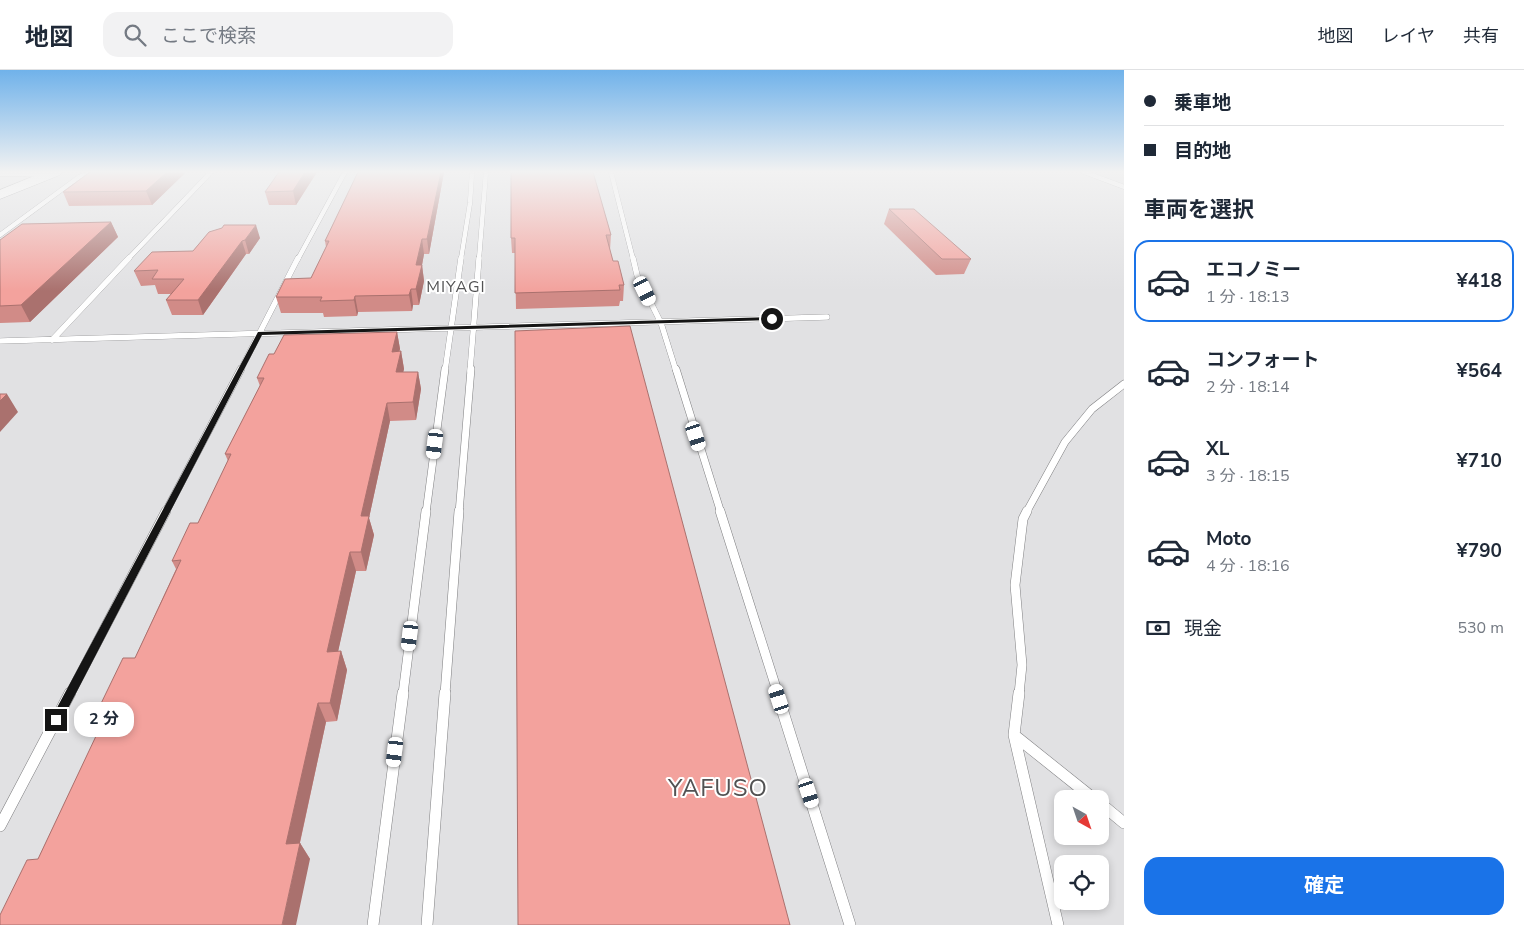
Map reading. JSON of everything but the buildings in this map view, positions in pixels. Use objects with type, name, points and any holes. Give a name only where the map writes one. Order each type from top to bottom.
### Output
[{"type":"lane","points":[[0,235],[31,212]]},
{"type":"lane","points":[[52,340],[173,212]]},
{"type":"lane","points":[[0,826],[323,212]]},
{"type":"lane","points":[[373,925],[450,329],[469,212]]},
{"type":"lane","points":[[426,925],[483,212]]},
{"type":"lane","points":[[623,212],[637,275],[661,323],[850,925]]},
{"type":"lane","points":[[0,341],[827,317]]},
{"type":"lane","points":[[1058,925],[1014,735],[1022,665],[1016,585],[1023,519],[1042,480],[1065,442],[1092,409],[1124,384]]},
{"type":"lane","points":[[1014,735],[1083,790]]},
{"type":"lane","points":[[1109,810],[1124,822]]},
{"type":"district","name":"MIYAGI","points":[[456,286]]},
{"type":"district","name":"YAFUSO","points":[[718,788]]},
{"type":"route","points":[[56,720],[260,333],[772,319]]}]
